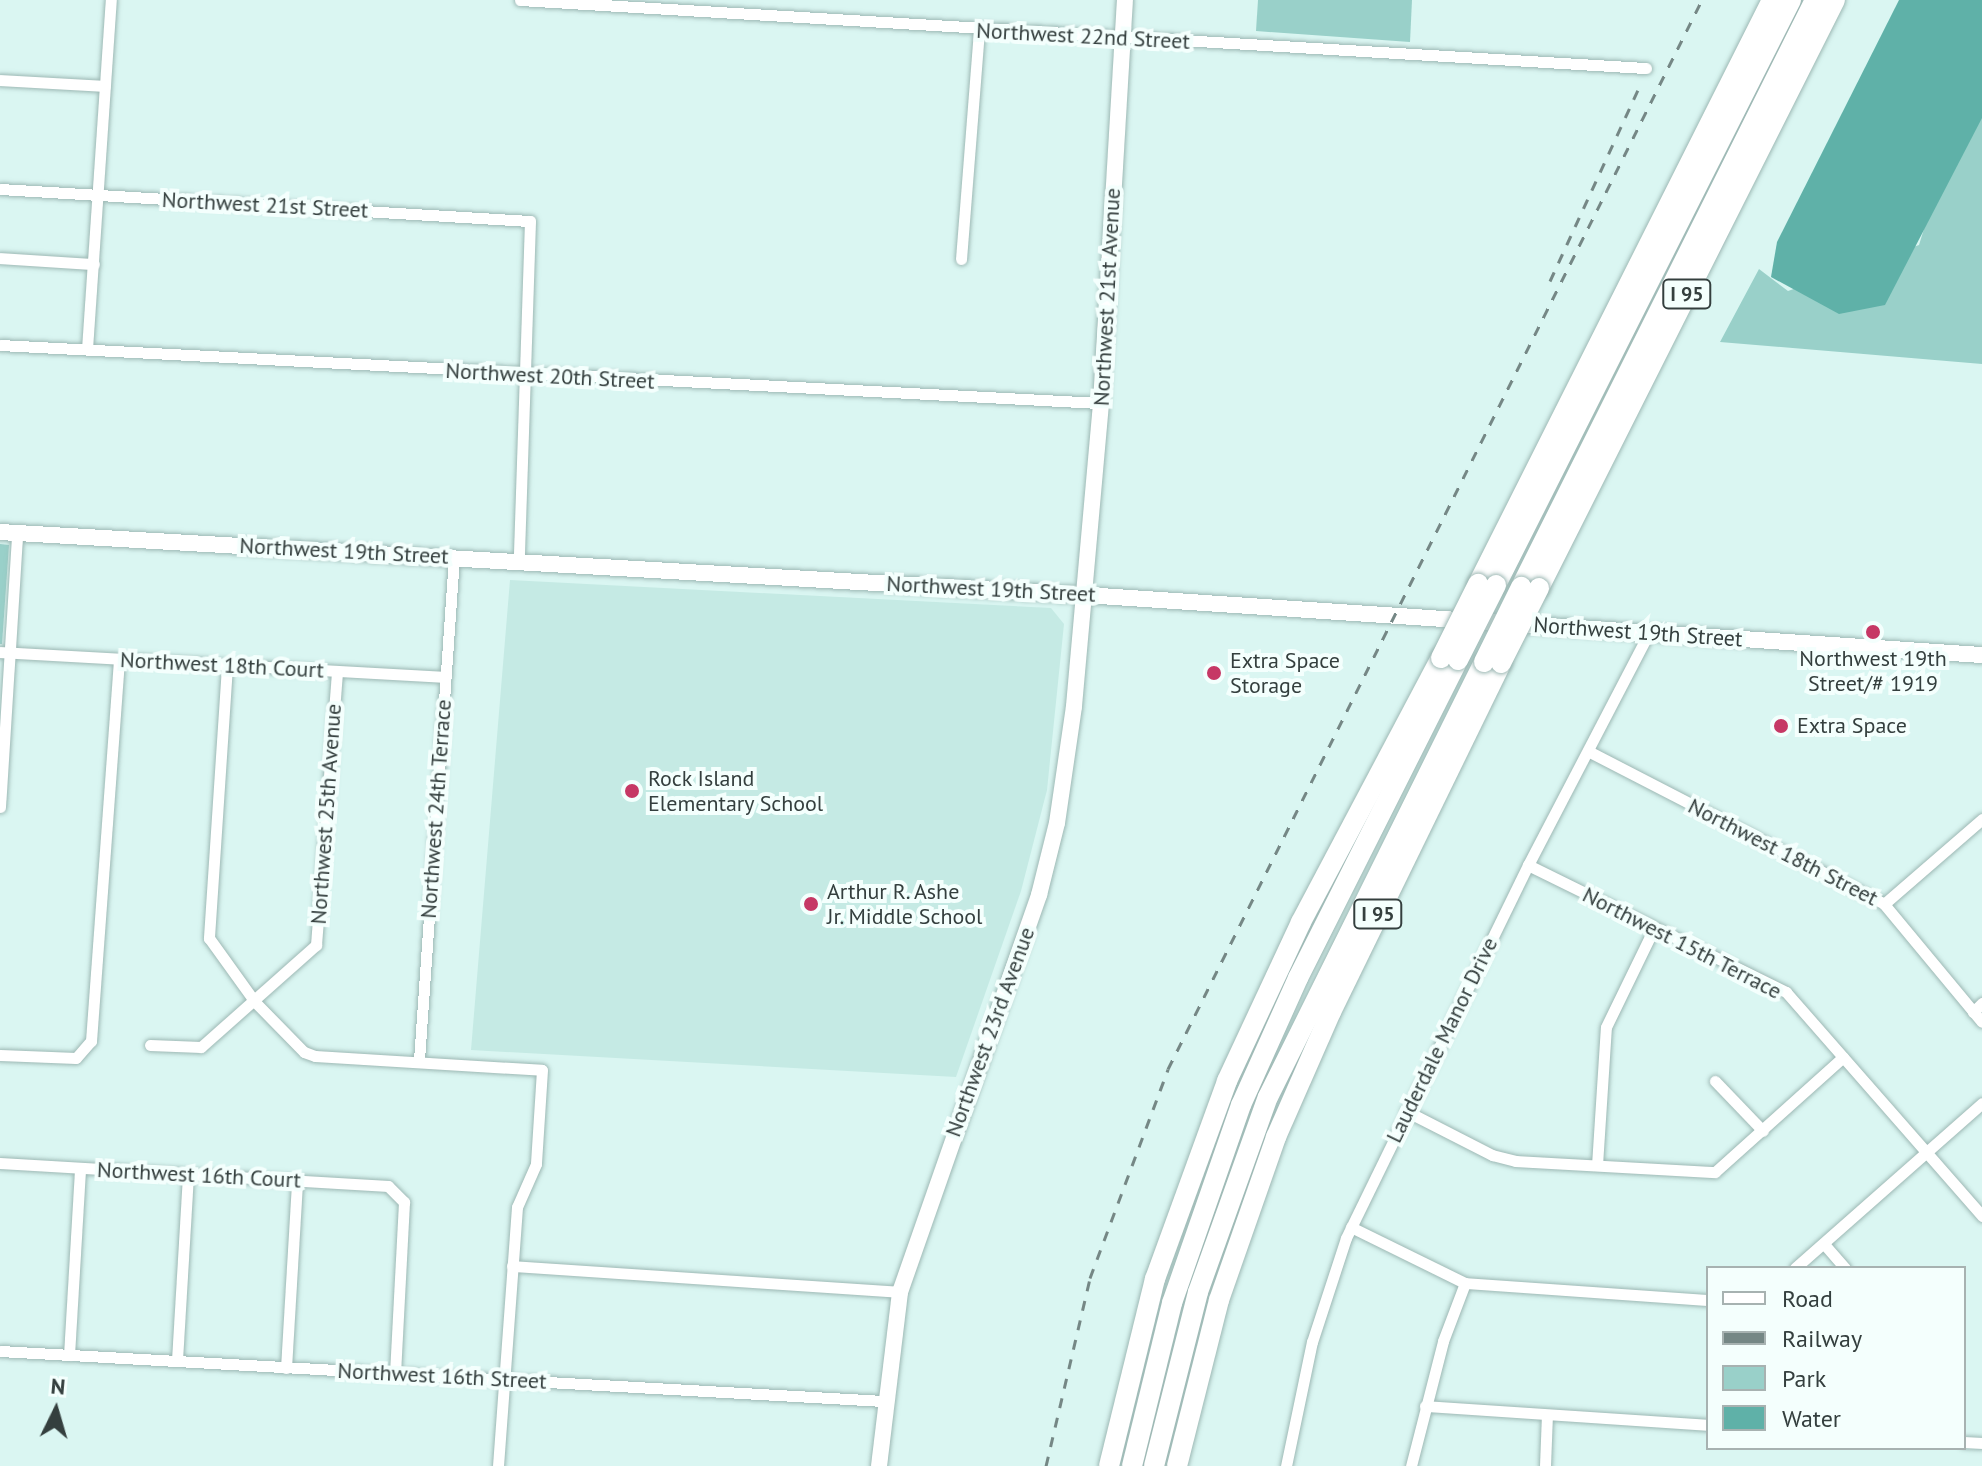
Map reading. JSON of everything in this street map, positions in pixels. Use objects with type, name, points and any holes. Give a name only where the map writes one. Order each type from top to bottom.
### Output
[{"type":"highway","name":"I 95","points":[[1109,1466],[1155,1279],[1200,1148],[1256,1015],[1449,659],[1772,0]]},
{"type":"highway","points":[[1487,584],[1791,0]]},
{"type":"highway","points":[[1530,588],[1815,0]]},
{"type":"highway","name":"I 95","points":[[1177,1466],[1226,1278],[1276,1137],[1331,1012],[1493,662],[1835,0]]},
{"type":"highway","points":[[1132,1466],[1189,1248],[1249,1084],[1449,659]]},
{"type":"highway","points":[[1154,1466],[1201,1281],[1268,1097],[1493,662]]},
{"type":"highway","points":[[1138,1438],[1155,1279]]},
{"type":"street","points":[[87,349],[111,0]]},
{"type":"street","name":"Northwest 22nd Street","points":[[520,0],[594,2],[1122,40],[1646,68]]},
{"type":"street","name":"Northwest 21st Avenue","points":[[1084,595],[1101,403],[1125,0]]},
{"type":"street","points":[[961,259],[979,31]]},
{"type":"street","points":[[0,80],[105,86]]},
{"type":"street","name":"Northwest 21st Street","points":[[0,189],[530,221],[522,366],[526,376]]},
{"type":"street","points":[[0,258],[94,264]]},
{"type":"street","name":"Northwest 20th Street","points":[[0,345],[526,376],[1101,403]]},
{"type":"street","points":[[519,560],[526,376]]},
{"type":"street","points":[[0,807],[8,532]]},
{"type":"street","name":"Northwest 19th Street","points":[[8,532],[1084,595],[1982,655]]},
{"type":"street","name":"Northwest 24th Terrace","points":[[419,1060],[454,557]]},
{"type":"street","name":"Northwest 23rd Avenue","points":[[879,1466],[884,1401],[900,1292],[1039,895],[1057,823],[1084,595]]},
{"type":"street","name":"Lauderdale Manor Drive","points":[[1286,1466],[1312,1342],[1351,1227],[1528,865],[1649,633]]},
{"type":"street","name":"Northwest 18th Court","points":[[6,652],[445,677]]},
{"type":"street","points":[[0,1055],[76,1058],[87,1049],[93,1030],[119,659]]},
{"type":"street","points":[[227,666],[209,938],[255,1002],[304,1052],[542,1070],[536,1164],[517,1207],[498,1466]]},
{"type":"street","name":"Northwest 25th Avenue","points":[[150,1045],[201,1047],[316,945],[337,672]]},
{"type":"street","name":"Northwest 18th Street","points":[[1588,751],[1884,904],[1977,1008],[1982,1022]]},
{"type":"street","points":[[1884,904],[1982,819]]},
{"type":"street","name":"Northwest 15th Terrace","points":[[1528,865],[1786,992],[1982,1216]]},
{"type":"street","points":[[1597,1165],[1606,1027],[1654,928]]},
{"type":"street","points":[[1406,1111],[1492,1155],[1715,1172],[1843,1057]]},
{"type":"street","points":[[1715,1081],[1763,1131]]},
{"type":"street","points":[[1797,1266],[1982,1103]]},
{"type":"street","name":"Northwest 16th Court","points":[[0,1163],[388,1186],[404,1202],[395,1373]]},
{"type":"street","points":[[69,1355],[80,1169]]},
{"type":"street","points":[[177,1360],[188,1175]]},
{"type":"street","points":[[286,1368],[297,1181]]},
{"type":"street","points":[[1351,1227],[1465,1283],[1706,1300]]},
{"type":"street","points":[[1824,1244],[1843,1266]]},
{"type":"street","points":[[512,1266],[900,1292]]},
{"type":"street","points":[[1411,1466],[1425,1406],[1465,1283]]},
{"type":"street","name":"Northwest 16th Street","points":[[0,1351],[884,1401]]},
{"type":"street","points":[[1425,1406],[1706,1425]]},
{"type":"street","points":[[1545,1466],[1547,1415]]},
{"type":"shaded area","points":[[510,580],[1051,608],[1064,624],[1047,790],[1021,891],[956,1077],[471,1050]]},
{"type":"green space","points":[[1258,0],[1412,0],[1410,42],[1256,31]]},
{"type":"green space","points":[[1982,108],[1982,364],[1720,342],[1759,269],[1788,291],[1919,245],[1928,216]]},
{"type":"green space","points":[[0,544],[9,545],[2,644],[0,644]]},
{"type":"water","points":[[1899,0],[1982,0],[1982,118],[1885,305],[1839,314],[1771,277],[1777,242]]},
{"type":"railway","points":[[1046,1466],[1090,1278],[1168,1069],[1702,0]]},
{"type":"railway","points":[[1550,281],[1640,85]]},
{"type":"place","name":"Northwest 19th Street/# 1919","points":[[1873,632]]},
{"type":"place","name":"Extra Space Storage","points":[[1214,673]]},
{"type":"place","name":"Extra Space","points":[[1781,726]]},
{"type":"place","name":"Rock Island Elementary School","points":[[632,791]]},
{"type":"place","name":"Arthur R. Ashe Jr. Middle School","points":[[811,904]]}]
